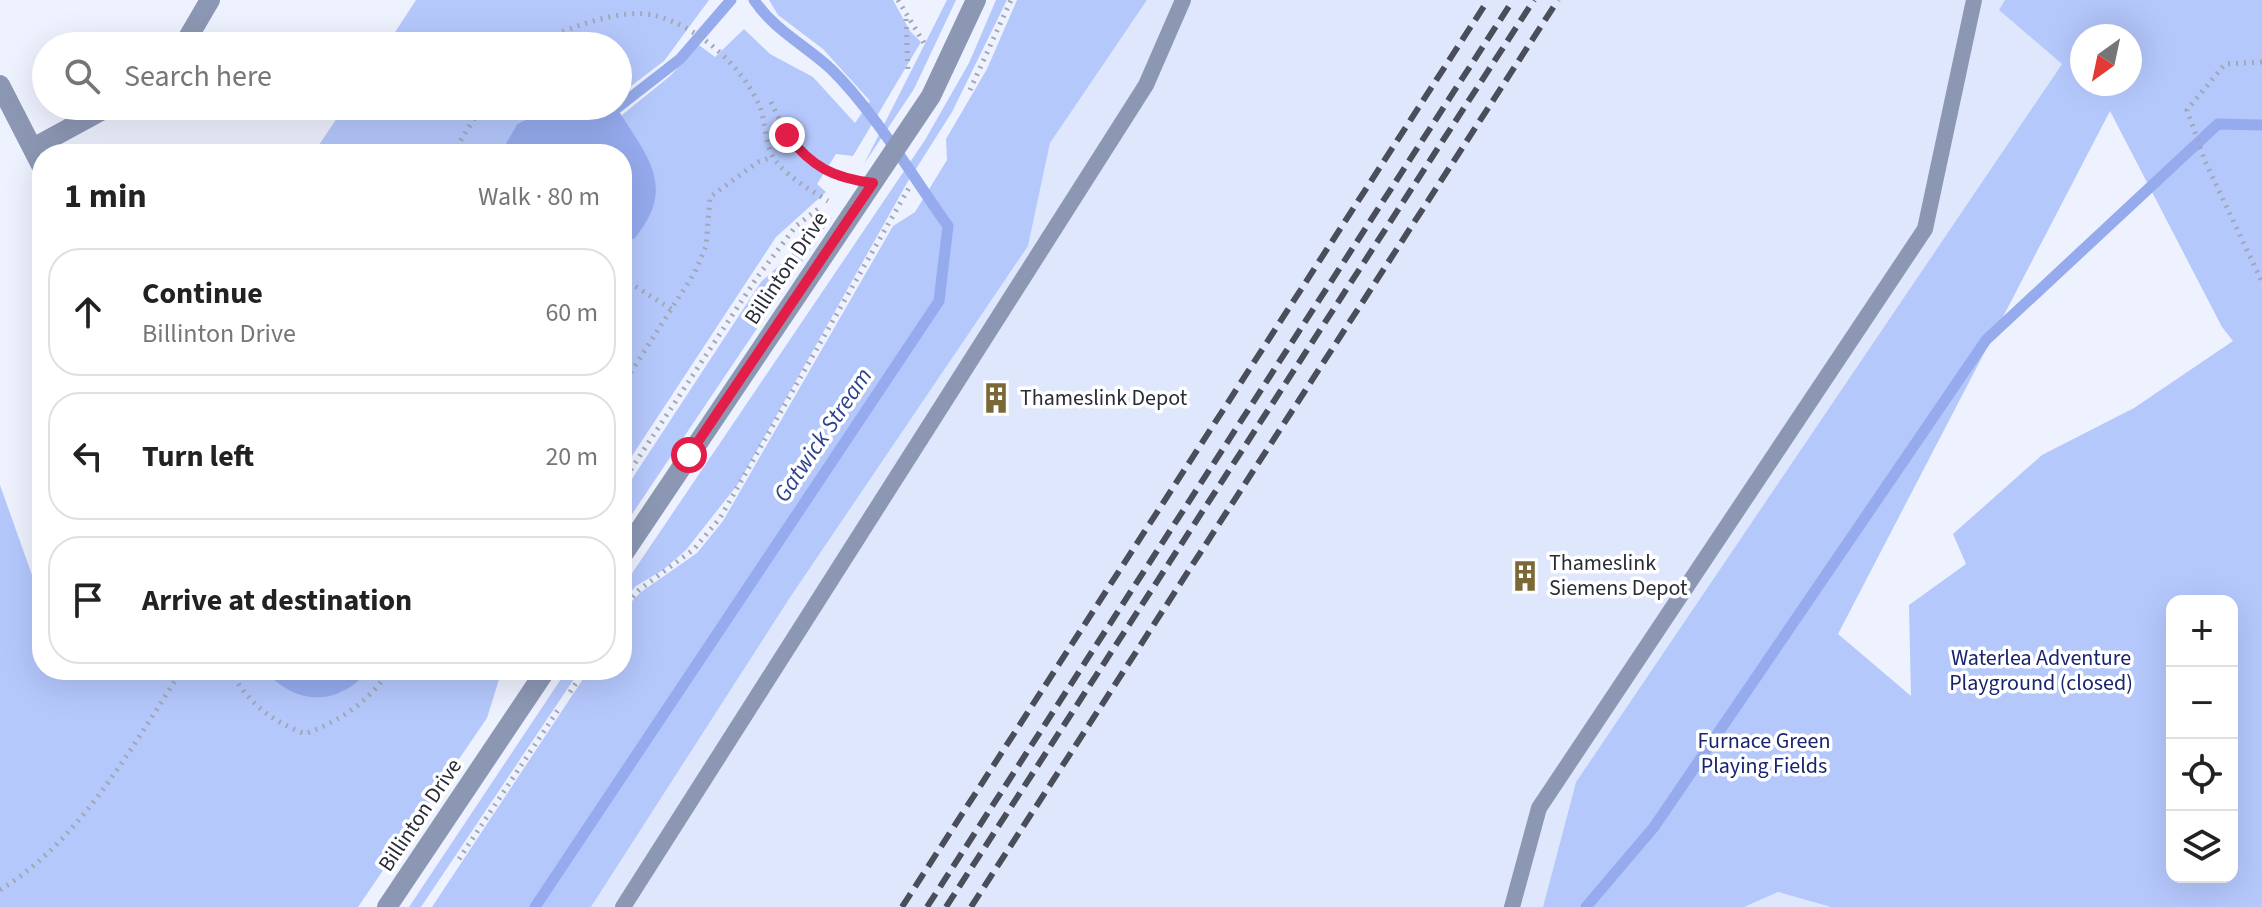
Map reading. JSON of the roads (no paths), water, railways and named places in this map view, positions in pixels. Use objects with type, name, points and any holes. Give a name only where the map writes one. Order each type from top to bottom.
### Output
[{"type":"street","points":[[191,32],[210,0]]},
{"type":"street","name":"Billinton Drive","points":[[632,541],[931,96],[976,0]]},
{"type":"street","points":[[0,85],[32,148]]},
{"type":"street","points":[[57,144],[90,120]]},
{"type":"street","name":"Billinton Drive","points":[[387,907],[539,680]]},
{"type":"lane","points":[[623,907],[1146,85],[1183,0]]},
{"type":"lane","points":[[1512,907],[1539,808],[1925,229],[1974,0]]},
{"type":"waterway","points":[[632,96],[680,59],[731,0]]},
{"type":"waterway","name":"Gatwick Stream","points":[[535,907],[939,301],[948,226],[847,86],[821,60],[771,20],[754,0]]},
{"type":"waterway","points":[[1586,907],[1654,827],[1986,340],[2218,124],[2262,125]]},
{"type":"railway","points":[[902,907],[1488,0]]},
{"type":"railway","points":[[927,907],[1513,0]]},
{"type":"railway","points":[[946,907],[1534,0]]},
{"type":"railway","points":[[971,907],[1558,0]]},
{"type":"place","name":"Thameslink Depot","points":[[996,398]]},
{"type":"place","name":"Thameslink Siemens Depot","points":[[1525,576]]},
{"type":"park label","name":"Waterlea Adventure Playground (closed)","points":[[2041,670]]},
{"type":"park label","name":"Furnace Green Playing Fields","points":[[1764,754]]}]
